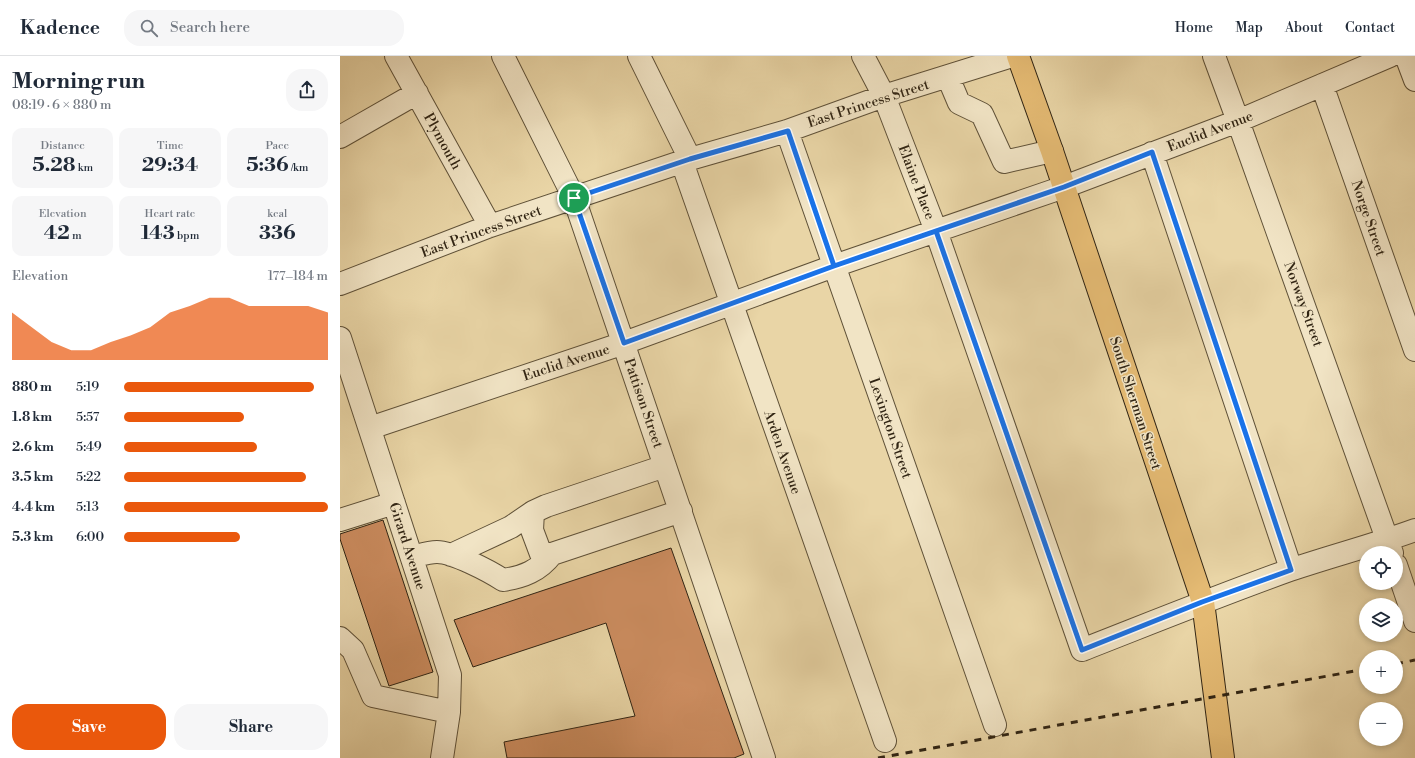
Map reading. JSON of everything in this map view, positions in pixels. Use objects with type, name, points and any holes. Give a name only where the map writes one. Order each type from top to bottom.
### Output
[{"type":"main road","name":"South Sherman Street","points":[[1018,56],[1052,151],[1202,602],[1223,758]]},
{"type":"street","name":"Plymouth","points":[[396,56],[490,226]]},
{"type":"street","name":"Pattison Street","points":[[503,56],[574,198],[764,758]]},
{"type":"street","name":"Arden Avenue","points":[[639,56],[686,161],[731,304],[885,741]]},
{"type":"street","name":"Elaine Place","points":[[863,56],[884,96],[936,231],[1082,650],[1202,602]]},
{"type":"street","name":"East Princess Street","points":[[340,284],[490,226],[686,161],[788,131],[884,96],[948,78],[1012,56]]},
{"type":"street","name":"Norway Street","points":[[1214,56],[1390,546]]},
{"type":"street","name":"Euclid Avenue","points":[[370,428],[624,343],[834,266],[1064,187],[1152,152],[1238,121],[1390,56]]},
{"type":"street","points":[[1406,56],[1415,80]]},
{"type":"street","points":[[948,78],[959,103],[982,114],[1004,162],[1052,151]]},
{"type":"street","name":"Norge Street","points":[[1322,85],[1415,350]]},
{"type":"street","points":[[340,137],[417,94]]},
{"type":"street","name":"Lexington Street","points":[[788,131],[995,725]]},
{"type":"street","points":[[1152,152],[1291,570]]},
{"type":"street","name":"Girard Avenue","points":[[340,338],[450,675],[449,712],[442,758]]},
{"type":"street","points":[[451,556],[511,527],[533,512],[546,506],[665,466]]},
{"type":"street","points":[[340,520],[394,502]]},
{"type":"street","points":[[533,512],[532,530],[541,554],[552,554],[681,511]]},
{"type":"street","points":[[1391,546],[1415,530]]},
{"type":"street","points":[[412,557],[437,552],[490,571],[503,580],[516,578],[539,568],[544,565],[552,554]]},
{"type":"street","points":[[1202,602],[1291,570],[1359,554]]},
{"type":"street","points":[[1403,586],[1415,621]]},
{"type":"street","points":[[340,638],[353,650],[373,696],[449,712]]},
{"type":"building","points":[[383,520],[433,672],[389,686],[340,539],[340,534]]},
{"type":"building","points":[[671,548],[744,754],[734,758],[507,758],[504,742],[635,716],[606,623],[473,667],[454,620]]},
{"type":"railway","points":[[1403,663],[1415,660]]},
{"type":"railway","points":[[878,758],[1359,670]]},
{"type":"route","points":[[574,198],[624,343],[834,266],[1064,187],[1152,152],[1291,570],[1202,602],[1082,650],[936,231],[834,266],[788,131],[690,159],[574,198]]}]
